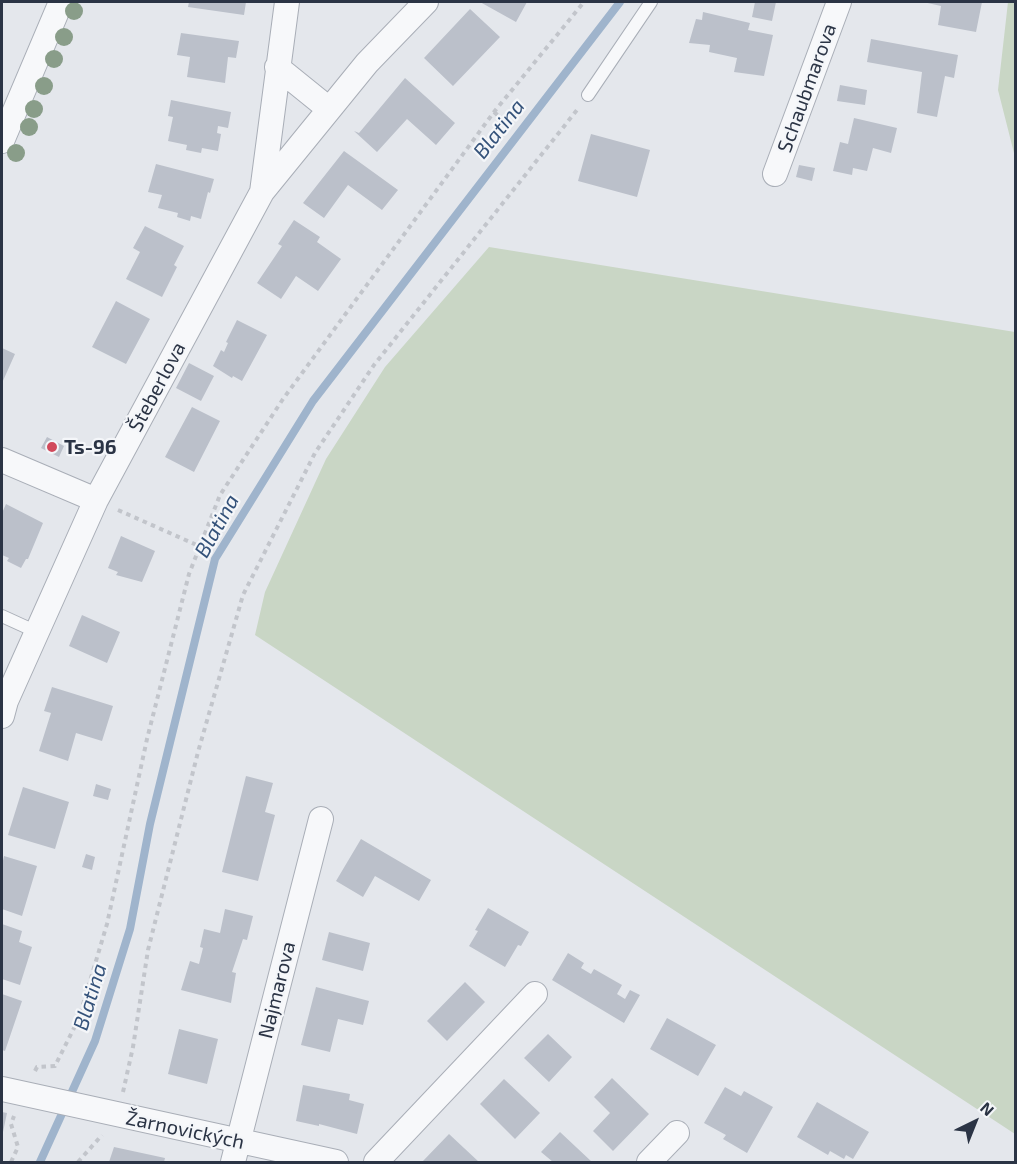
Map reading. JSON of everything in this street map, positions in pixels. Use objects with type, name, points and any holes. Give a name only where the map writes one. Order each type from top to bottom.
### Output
[{"type":"street","points":[[2,141],[61,2]]},
{"type":"street","name":"Šteberlova","points":[[262,192],[287,2]]},
{"type":"street","name":"Šteberlova","points":[[2,716],[6,701],[96,500],[262,192],[367,63],[426,2]]},
{"type":"street","name":"Schaubmarova","points":[[775,174],[840,2]]},
{"type":"street","points":[[277,68],[329,109]]},
{"type":"street","points":[[2,460],[96,500]]},
{"type":"street","name":"Najmarova","points":[[236,1152],[321,819]]},
{"type":"street","points":[[376,1162],[536,994]]},
{"type":"street","name":"Žarnovických","points":[[2,1089],[111,1114],[236,1152],[336,1162]]},
{"type":"street","points":[[649,1162],[677,1133]]},
{"type":"lane","points":[[588,95],[651,2]]},
{"type":"lane","points":[[2,616],[37,632]]},
{"type":"path","points":[[37,1067],[55,1066],[79,1018],[107,924],[147,739],[189,574],[220,495],[283,399],[494,112],[584,2]]},
{"type":"path","points":[[78,1162],[111,1114],[133,1047],[148,950],[198,752],[243,595],[315,453],[374,365],[588,95]]},
{"type":"path","points":[[494,112],[511,127]]},
{"type":"path","points":[[96,500],[199,546]]},
{"type":"path","points":[[11,1124],[18,1148],[11,1162]]},
{"type":"green space","points":[[1008,2],[1015,2],[1015,157],[998,90]]},
{"type":"green space","points":[[489,247],[1015,332],[1015,1134],[255,635],[265,592],[326,459],[385,367]]},
{"type":"building","points":[[189,2],[246,2],[244,15],[188,7]]},
{"type":"building","points":[[480,2],[527,2],[516,22]]},
{"type":"building","points":[[755,2],[776,2],[772,21],[752,17]]},
{"type":"building","points":[[923,2],[982,2],[976,32],[938,25],[941,6]]},
{"type":"building","points":[[470,9],[500,37],[453,86],[424,58]]},
{"type":"building","points":[[703,12],[750,23],[748,30],[773,35],[764,76],[734,72],[737,58],[709,52],[710,45],[689,43],[696,19],[702,20]]},
{"type":"building","points":[[181,33],[239,41],[236,58],[228,57],[225,83],[187,77],[190,57],[177,55]]},
{"type":"building","points":[[871,39],[958,55],[954,78],[945,76],[937,117],[917,113],[922,72],[867,62]]},
{"type":"building","points":[[405,78],[455,123],[436,145],[407,119],[377,152],[354,131],[359,133]]},
{"type":"building","points":[[840,85],[867,90],[865,105],[837,101]]},
{"type":"building","points":[[171,100],[231,112],[228,128],[218,126],[217,133],[221,134],[218,151],[202,148],[201,153],[186,150],[187,145],[168,141],[173,117],[168,116]]},
{"type":"building","points":[[854,118],[897,128],[891,153],[873,148],[867,171],[853,168],[852,175],[833,171],[840,142],[848,144]]},
{"type":"building","points":[[591,134],[650,150],[637,197],[578,181]]},
{"type":"building","points":[[344,151],[398,190],[382,210],[348,185],[324,218],[303,203]]},
{"type":"building","points":[[156,164],[214,179],[201,219],[191,216],[190,221],[177,217],[178,213],[158,208],[162,195],[148,192]]},
{"type":"building","points":[[799,165],[815,168],[812,181],[796,177]]},
{"type":"building","points":[[294,220],[320,237],[317,242],[341,259],[318,291],[296,276],[281,299],[257,283],[282,246],[278,244]]},
{"type":"building","points":[[145,226],[184,246],[174,265],[177,267],[162,297],[126,279],[140,252],[133,248]]},
{"type":"building","points":[[116,301],[150,319],[126,364],[92,347]]},
{"type":"building","points":[[237,320],[267,335],[242,381],[233,376],[232,378],[213,366],[221,350],[224,352],[228,343],[226,342]]},
{"type":"building","points":[[2,348],[15,354],[2,383]]},
{"type":"building","points":[[189,363],[214,376],[201,401],[176,388]]},
{"type":"building","points":[[192,407],[220,421],[194,472],[165,457]]},
{"type":"building","name":"Ts-96","points":[[47,437],[64,446],[59,457],[41,448]]},
{"type":"building","points":[[6,504],[43,523],[28,559],[21,568],[7,561],[9,558],[2,555],[2,513]]},
{"type":"building","points":[[121,536],[155,551],[142,582],[116,575],[118,572],[108,568]]},
{"type":"building","points":[[82,615],[120,632],[107,663],[69,646]]},
{"type":"building","points":[[52,687],[113,706],[102,741],[76,733],[68,761],[39,751],[51,713],[44,711]]},
{"type":"building","points":[[246,776],[273,783],[265,812],[275,815],[258,881],[222,872]]},
{"type":"building","points":[[96,784],[111,789],[108,800],[93,796]]},
{"type":"building","points":[[23,787],[69,802],[55,849],[8,835]]},
{"type":"building","points":[[361,839],[431,880],[419,901],[375,876],[363,897],[336,881]]},
{"type":"building","points":[[86,854],[95,857],[92,870],[82,867]]},
{"type":"building","points":[[4,856],[37,866],[22,916],[2,909]]},
{"type":"building","points":[[488,908],[529,932],[505,967],[469,946]]},
{"type":"building","points":[[225,909],[253,916],[247,940],[243,939],[232,972],[236,973],[231,1003],[181,990],[190,961],[199,964],[204,929],[220,933]]},
{"type":"building","points":[[2,924],[22,931],[19,942],[32,947],[20,985],[2,979]]},
{"type":"building","points":[[329,932],[370,943],[363,971],[322,960]]},
{"type":"building","points":[[568,953],[584,963],[581,968],[591,974],[594,969],[622,985],[617,994],[625,999],[630,990],[640,995],[624,1023],[552,980]]},
{"type":"building","points":[[465,982],[485,1002],[447,1041],[427,1021]]},
{"type":"building","points":[[316,987],[369,1001],[363,1025],[338,1019],[330,1052],[301,1045]]},
{"type":"building","points":[[2,994],[22,1001],[5,1051],[2,1050]]},
{"type":"building","points":[[667,1018],[716,1045],[698,1076],[650,1049]]},
{"type":"building","points":[[179,1029],[218,1039],[207,1084],[168,1074]]},
{"type":"building","points":[[548,1034],[572,1057],[549,1082],[524,1058]]},
{"type":"building","points":[[612,1078],[649,1114],[613,1151],[593,1131],[610,1113],[594,1097]]},
{"type":"building","points":[[504,1079],[540,1113],[515,1139],[480,1104]]},
{"type":"building","points":[[303,1085],[350,1094],[349,1100],[364,1104],[357,1134],[319,1124],[319,1126],[296,1121]]},
{"type":"building","points":[[725,1087],[741,1096],[744,1091],[773,1107],[747,1153],[723,1139],[726,1135],[704,1123]]},
{"type":"building","points":[[817,1102],[869,1132],[853,1159],[846,1155],[844,1159],[830,1151],[828,1155],[797,1137]]},
{"type":"building","points":[[2,1112],[7,1113],[3,1132],[2,1132]]},
{"type":"building","points":[[560,1132],[592,1162],[553,1162],[541,1152]]},
{"type":"building","points":[[449,1134],[479,1162],[422,1162]]},
{"type":"building","points":[[114,1147],[165,1158],[164,1162],[109,1162]]},
{"type":"waterway","name":"Blatina","points":[[40,1162],[95,1041],[130,929],[150,824],[215,559],[313,401],[620,2]]},
{"type":"place","name":"Ts-96","points":[[52,447]]}]
